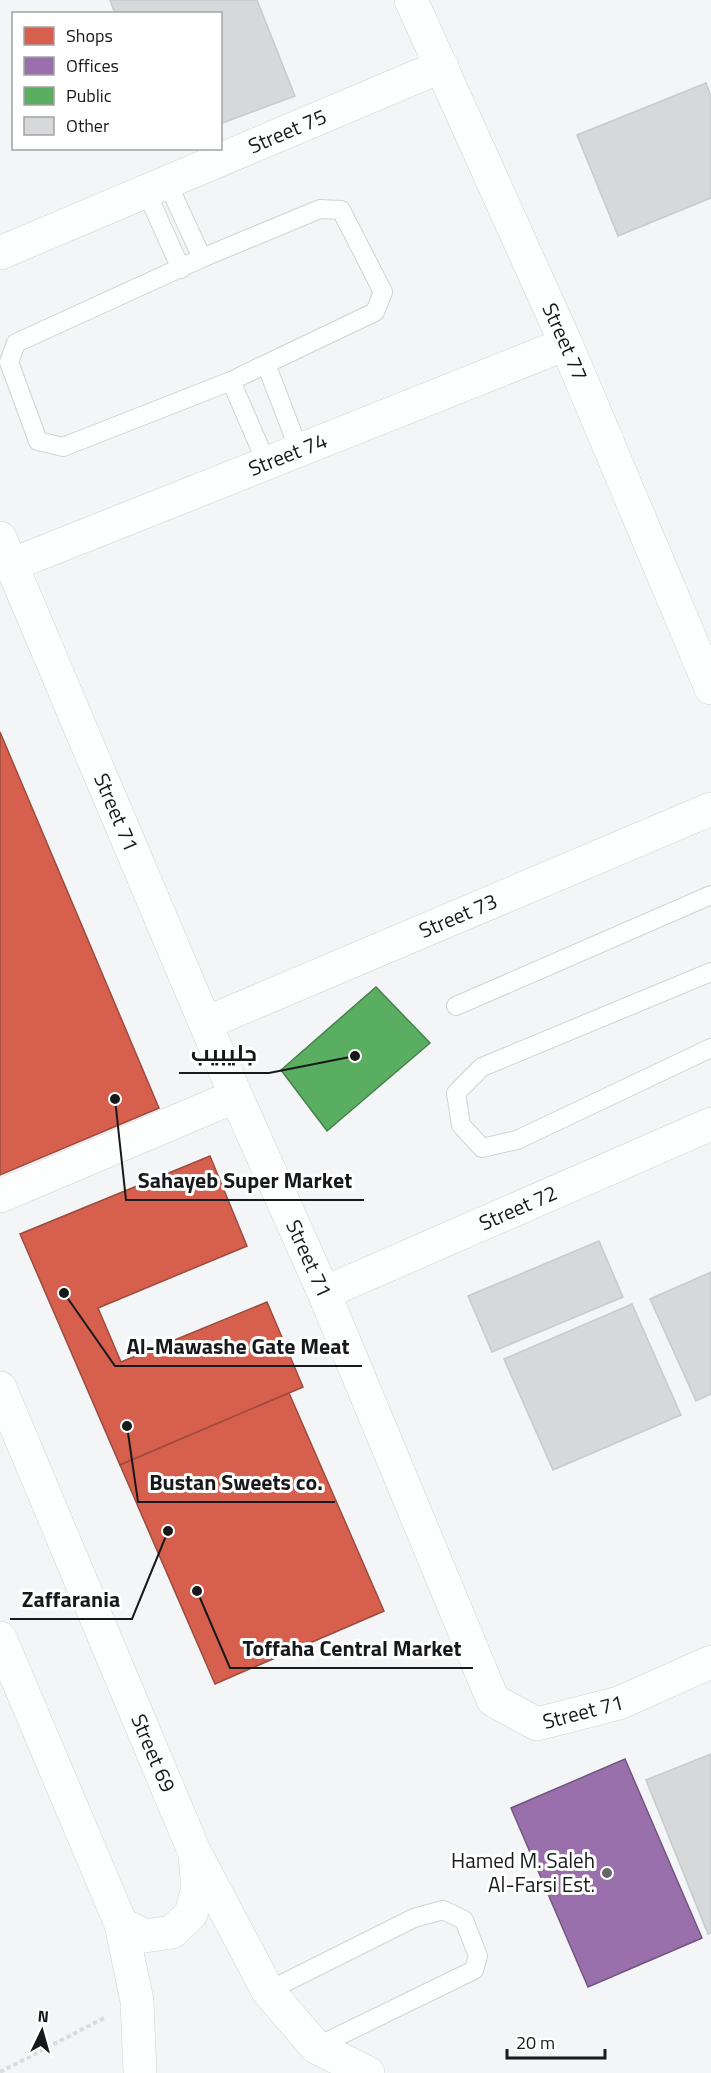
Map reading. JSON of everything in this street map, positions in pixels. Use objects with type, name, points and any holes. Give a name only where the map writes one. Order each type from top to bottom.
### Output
[{"type":"street","name":"Street 77","points":[[411,0],[566,344],[711,688]]},
{"type":"street","name":"Street 75","points":[[0,253],[442,66]]},
{"type":"street","name":"Street 74","points":[[6,551],[299,450],[566,344]]},
{"type":"street","name":"Street 71","points":[[6,551],[236,1096],[324,1293],[494,1700],[537,1724],[619,1703],[711,1662]]},
{"type":"street","name":"Street 73","points":[[206,1023],[711,809]]},
{"type":"street","points":[[0,1196],[236,1096]]},
{"type":"street","name":"Street 72","points":[[324,1293],[711,1124]]},
{"type":"street","name":"Street 69","points":[[0,1388],[194,1851],[268,1991],[316,2046],[368,2073]]},
{"type":"street","points":[[0,1638],[121,1924],[137,2001],[140,2073]]},
{"type":"street","points":[[121,1924],[145,1935],[172,1932],[191,1914],[198,1888],[194,1851]]},
{"type":"lane","points":[[156,187],[202,258]]},
{"type":"lane","points":[[156,187],[181,268]]},
{"type":"lane","points":[[320,209],[341,210],[383,292],[375,312],[231,381],[63,447],[38,441],[9,362],[16,343],[202,258],[320,209]]},
{"type":"lane","points":[[266,364],[299,450]]},
{"type":"lane","points":[[231,381],[266,462]]},
{"type":"lane","points":[[456,1006],[711,895]]},
{"type":"lane","points":[[711,972],[482,1067],[456,1093],[461,1125],[482,1149],[517,1140],[711,1048]]},
{"type":"lane","points":[[268,1991],[414,1918],[443,1910],[464,1920],[478,1956],[474,1970],[316,2046]]},
{"type":"path","points":[[0,2073],[137,2001]]},
{"type":"building: Shops","points":[[0,732],[159,1108],[0,1175]]},
{"type":"building: Shops","points":[[210,1156],[247,1246],[98,1308],[121,1362],[267,1302],[303,1387],[120,1465],[20,1234]]},
{"type":"building: Shops","points":[[289,1393],[384,1611],[215,1684],[120,1465]]},
{"type":"building: Offices","name":"Hamed M. Saleh Al-Farsi Est.","points":[[625,1759],[702,1938],[588,1987],[511,1808]]},
{"type":"building: Public","points":[[376,987],[430,1043],[327,1131],[281,1070]]},
{"type":"building: Other","points":[[110,0],[257,0],[295,96],[222,123],[222,12],[114,12]]},
{"type":"building: Other","points":[[706,83],[711,96],[711,198],[618,236],[577,135]]},
{"type":"building: Other","points":[[599,1241],[623,1297],[492,1352],[468,1296]]},
{"type":"building: Other","points":[[711,1272],[711,1394],[696,1401],[650,1299]]},
{"type":"building: Other","points":[[632,1304],[681,1415],[553,1470],[504,1359]]},
{"type":"building: Other","points":[[711,1754],[711,1933],[708,1934],[646,1780]]},
{"type":"place","name":"جليبيب","points":[[355,1056]]},
{"type":"place","name":"Sahayeb Super Market","points":[[115,1099]]},
{"type":"place","name":"Al-Mawashe Gate Meat","points":[[64,1293]]},
{"type":"place","name":"Bustan Sweets co.","points":[[127,1426]]},
{"type":"place","name":"Zaffarania","points":[[168,1531]]},
{"type":"place","name":"Toffaha Central Market","points":[[197,1591]]},
{"type":"place","name":"Hamed M. Saleh Al-Farsi Est.","points":[[607,1873]]}]
